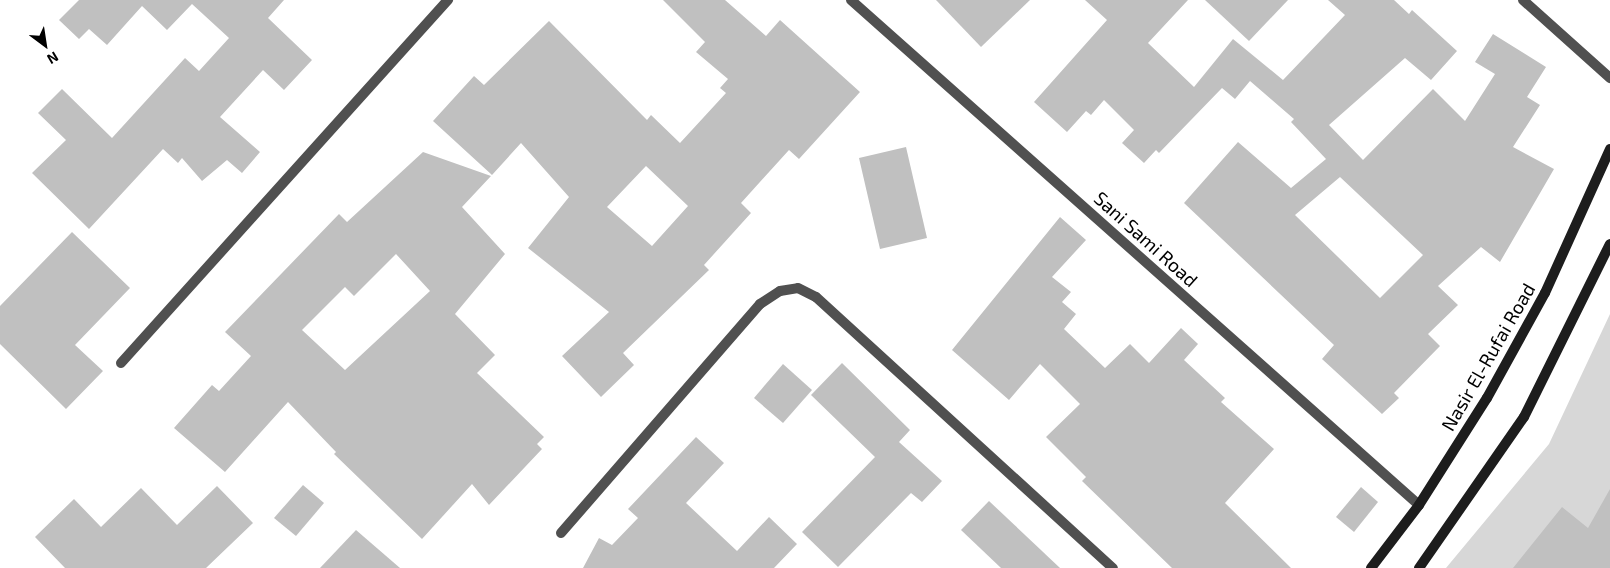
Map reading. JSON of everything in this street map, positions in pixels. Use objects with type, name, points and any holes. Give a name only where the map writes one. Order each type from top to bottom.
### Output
[{"type":"main road","name":"Nasir El-Rufai Road","points":[[1371,568],[1419,504],[1488,398],[1545,293],[1610,149]]},
{"type":"main road","points":[[1419,568],[1524,417],[1610,244]]},
{"type":"street","points":[[121,363],[448,0]]},
{"type":"street","name":"Sani Sami Road","points":[[851,0],[1419,504]]},
{"type":"street","points":[[1523,0],[1610,78]]},
{"type":"street","points":[[560,532],[760,304],[780,291],[798,288],[816,297],[1113,568]]},
{"type":"shaded area","points":[[1610,314],[1610,568],[1446,568],[1549,444]]},
{"type":"building","points":[[79,0],[284,0],[268,18],[312,60],[284,90],[263,70],[220,117],[260,152],[242,173],[227,160],[202,181],[182,158],[178,163],[163,149],[89,229],[32,173],[66,140],[38,113],[62,89],[112,138],[185,58],[199,71],[229,38],[192,4],[167,30],[142,6],[107,45],[89,29],[79,39],[59,20]]},
{"type":"building","points":[[663,0],[725,0],[766,36],[780,20],[860,92],[799,159],[789,150],[741,203],[751,213],[704,265],[709,270],[623,353],[634,365],[601,397],[562,356],[609,312],[528,248],[569,197],[521,143],[492,175],[433,121],[474,76],[484,85],[549,21],[647,120],[651,115],[680,143],[726,93],[720,88],[728,79],[696,52],[705,42]],"holes":[[[646,166],[688,206],[652,246],[607,207]]]},
{"type":"building","points":[[936,0],[1030,0],[981,47]]},
{"type":"building","points":[[1085,0],[1188,0],[1148,43],[1194,87],[1233,39],[1283,80],[1345,15],[1328,0],[1394,0],[1409,14],[1412,10],[1457,51],[1431,80],[1405,58],[1329,125],[1363,160],[1433,89],[1465,121],[1495,74],[1475,62],[1493,34],[1546,67],[1527,97],[1540,105],[1513,147],[1554,169],[1500,262],[1481,247],[1438,286],[1458,305],[1428,334],[1440,346],[1394,393],[1399,398],[1382,414],[1322,359],[1334,345],[1184,203],[1238,142],[1291,188],[1326,159],[1291,122],[1294,119],[1250,81],[1235,99],[1222,88],[1159,153],[1156,150],[1144,163],[1122,143],[1134,130],[1104,100],[1091,115],[1086,111],[1067,132],[1034,102],[1107,20]],"holes":[[[1340,177],[1423,255],[1380,298],[1295,215]]]},
{"type":"building","points":[[1205,0],[1288,0],[1249,41]]},
{"type":"building","points":[[906,147],[927,238],[880,249],[859,158]]},
{"type":"building","points":[[423,152],[491,176],[462,207],[505,254],[455,314],[495,355],[477,373],[544,437],[537,444],[542,449],[489,505],[472,484],[422,539],[334,454],[336,452],[288,402],[225,472],[174,428],[212,385],[219,391],[251,356],[225,332],[339,214],[347,222]],"holes":[[[396,254],[430,291],[345,370],[302,330],[345,287],[354,296]]]},
{"type":"building","points":[[1060,217],[1086,240],[1052,277],[1071,292],[1062,302],[1076,314],[1064,329],[1105,368],[1130,344],[1149,363],[1181,328],[1198,344],[1184,360],[1225,398],[1221,402],[1274,449],[1225,503],[1291,568],[1172,568],[1082,481],[1086,477],[1046,437],[1080,404],[1040,364],[1009,400],[952,350]]},
{"type":"building","points":[[72,232],[130,288],[75,345],[103,371],[66,409],[0,344],[0,306]]},
{"type":"building","points":[[842,363],[910,430],[899,442],[942,481],[922,502],[911,493],[838,567],[802,532],[875,457],[811,395]]},
{"type":"building","points":[[783,364],[812,390],[783,423],[754,398]]},
{"type":"building","points":[[696,437],[724,463],[686,503],[737,551],[769,517],[797,544],[774,568],[583,568],[599,538],[612,545],[638,518],[628,509]]},
{"type":"building","points":[[303,485],[324,503],[296,536],[274,518]]},
{"type":"building","points":[[217,486],[253,523],[206,568],[65,568],[35,537],[74,499],[101,527],[141,488],[177,525]]},
{"type":"building","points":[[1361,487],[1378,502],[1354,532],[1336,517]]},
{"type":"building","points":[[1610,489],[1610,568],[1513,568],[1562,507],[1588,528]]},
{"type":"building","points":[[989,501],[1060,568],[1001,568],[961,530]]},
{"type":"building","points":[[356,530],[400,568],[320,568]]}]
